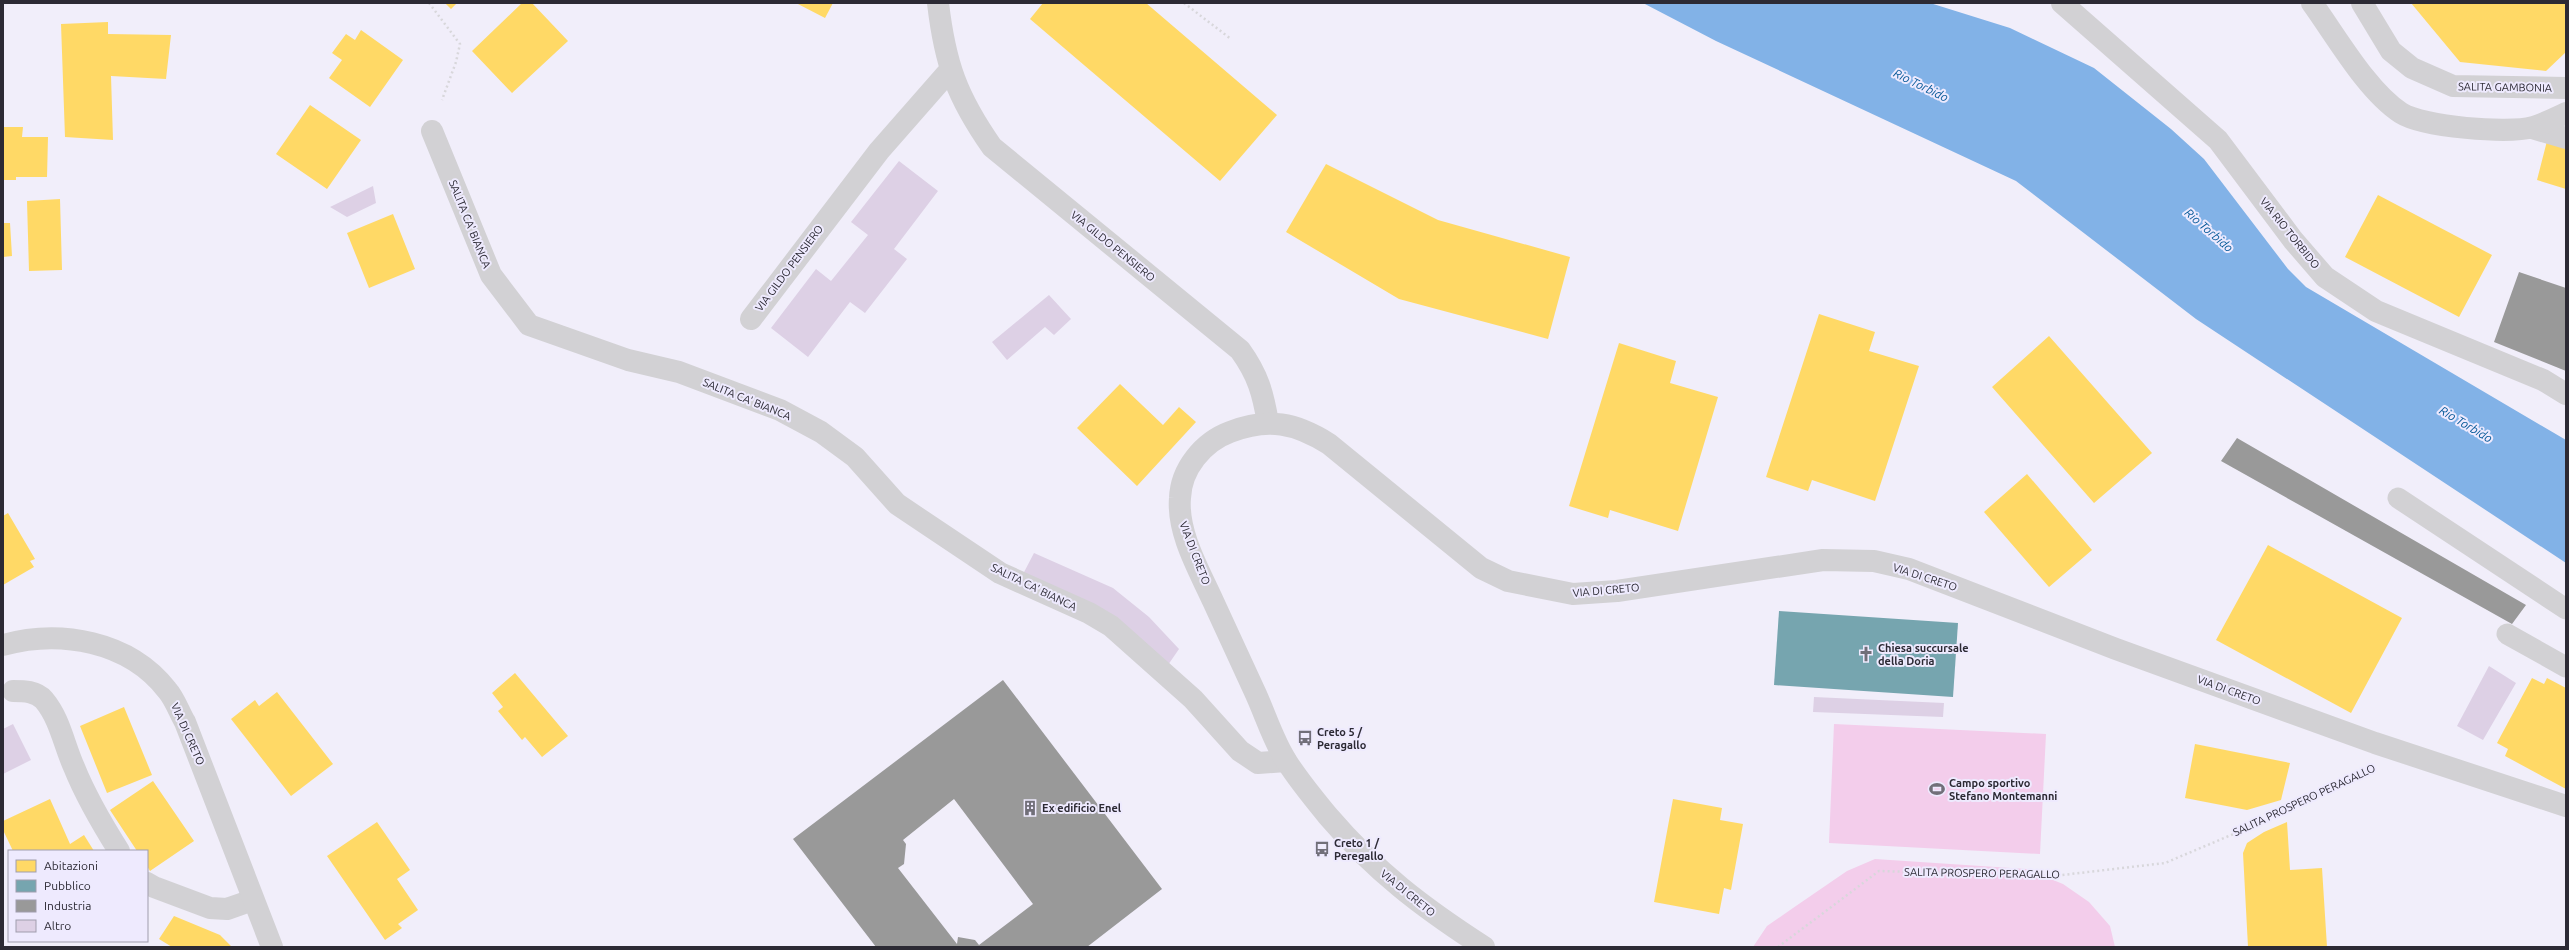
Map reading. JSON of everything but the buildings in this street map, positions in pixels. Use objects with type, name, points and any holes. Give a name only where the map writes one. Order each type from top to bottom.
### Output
[{"type":"street","name":"VIA GILDO PENSIERO","points":[[938,3],[942,35],[950,70],[969,115],[992,147],[1240,350],[1254,370],[1263,394],[1268,423]]},
{"type":"street","name":"VIA RIO TORBIDO","points":[[2062,3],[2218,140],[2293,240],[2325,277],[2376,311],[2544,380],[2566,394]]},
{"type":"street","points":[[2312,3],[2374,89],[2402,114],[2450,127],[2489,130],[2532,128],[2566,138]]},
{"type":"street","name":"SALITA GAMBONIA","points":[[2362,3],[2391,51],[2412,68],[2452,86],[2566,88]]},
{"type":"street","name":"VIA GILDO PENSIERO","points":[[751,318],[879,151],[950,70]]},
{"type":"street","points":[[2532,128],[2566,113]]},
{"type":"street","name":"SALITA CA' BIANCA","points":[[432,131],[491,275],[529,325],[628,360],[679,372],[780,410],[821,432],[855,457],[897,504],[1000,573],[1089,613],[1111,626],[1193,698],[1240,751],[1258,763],[1286,761]]},
{"type":"street","name":"VIA DI CRETO","points":[[1484,947],[1428,911],[1378,869],[1328,816],[1286,761],[1196,562],[1181,522],[1180,497],[1185,475],[1196,456],[1210,443],[1227,433],[1246,426],[1268,423],[1290,425],[1310,432],[1329,444],[1481,568],[1508,581],[1573,594],[1617,591],[1823,560],[1874,561],[1916,572],[2116,649],[2404,752],[2566,806]]},
{"type":"street","name":"VIA DI CRETO","points":[[3,645],[38,639],[91,642],[128,656],[146,669],[168,690],[185,722],[272,947]]},
{"type":"street","points":[[13,691],[30,691],[43,699],[57,721],[74,767],[100,821],[118,850]]},
{"type":"street","points":[[148,884],[161,890],[210,908],[227,909],[253,900]]},
{"type":"lane","points":[[2398,498],[2566,609]]},
{"type":"lane","points":[[2507,634],[2566,667]]},
{"type":"path","points":[[428,3],[460,44],[456,62],[432,131]]},
{"type":"path","points":[[1184,3],[1231,40]]},
{"type":"path","name":"SALITA PROSPERO PERAGALLO","points":[[1778,947],[1879,871],[2054,876],[2165,863],[2243,830],[2404,752]]},
{"type":"shaded area","name":"Campo sportivo Stefano Montemanni","points":[[1834,724],[2046,734],[2040,854],[1829,843]]},
{"type":"shaded area","points":[[1875,859],[2026,869],[2063,884],[2089,902],[2110,926],[2115,947],[1753,947],[1767,926],[1847,871]]},
{"type":"water","name":"Rio Torbido","points":[[1643,3],[1930,3],[2010,28],[2094,68],[2171,129],[2204,159],[2288,269],[2306,287],[2566,440],[2566,563],[2196,319],[2016,181],[1716,41]]},
{"type":"place","name":"Chiesa succursale della Doria","points":[[1866,654]]},
{"type":"place","name":"Creto 5 / Peragallo","points":[[1305,738]]},
{"type":"place","name":"Campo sportivo Stefano Montemanni","points":[[1937,789]]},
{"type":"place","name":"Ex edificio Enel","points":[[1030,808]]},
{"type":"place","name":"Creto 1 / Peregallo","points":[[1322,849]]}]
